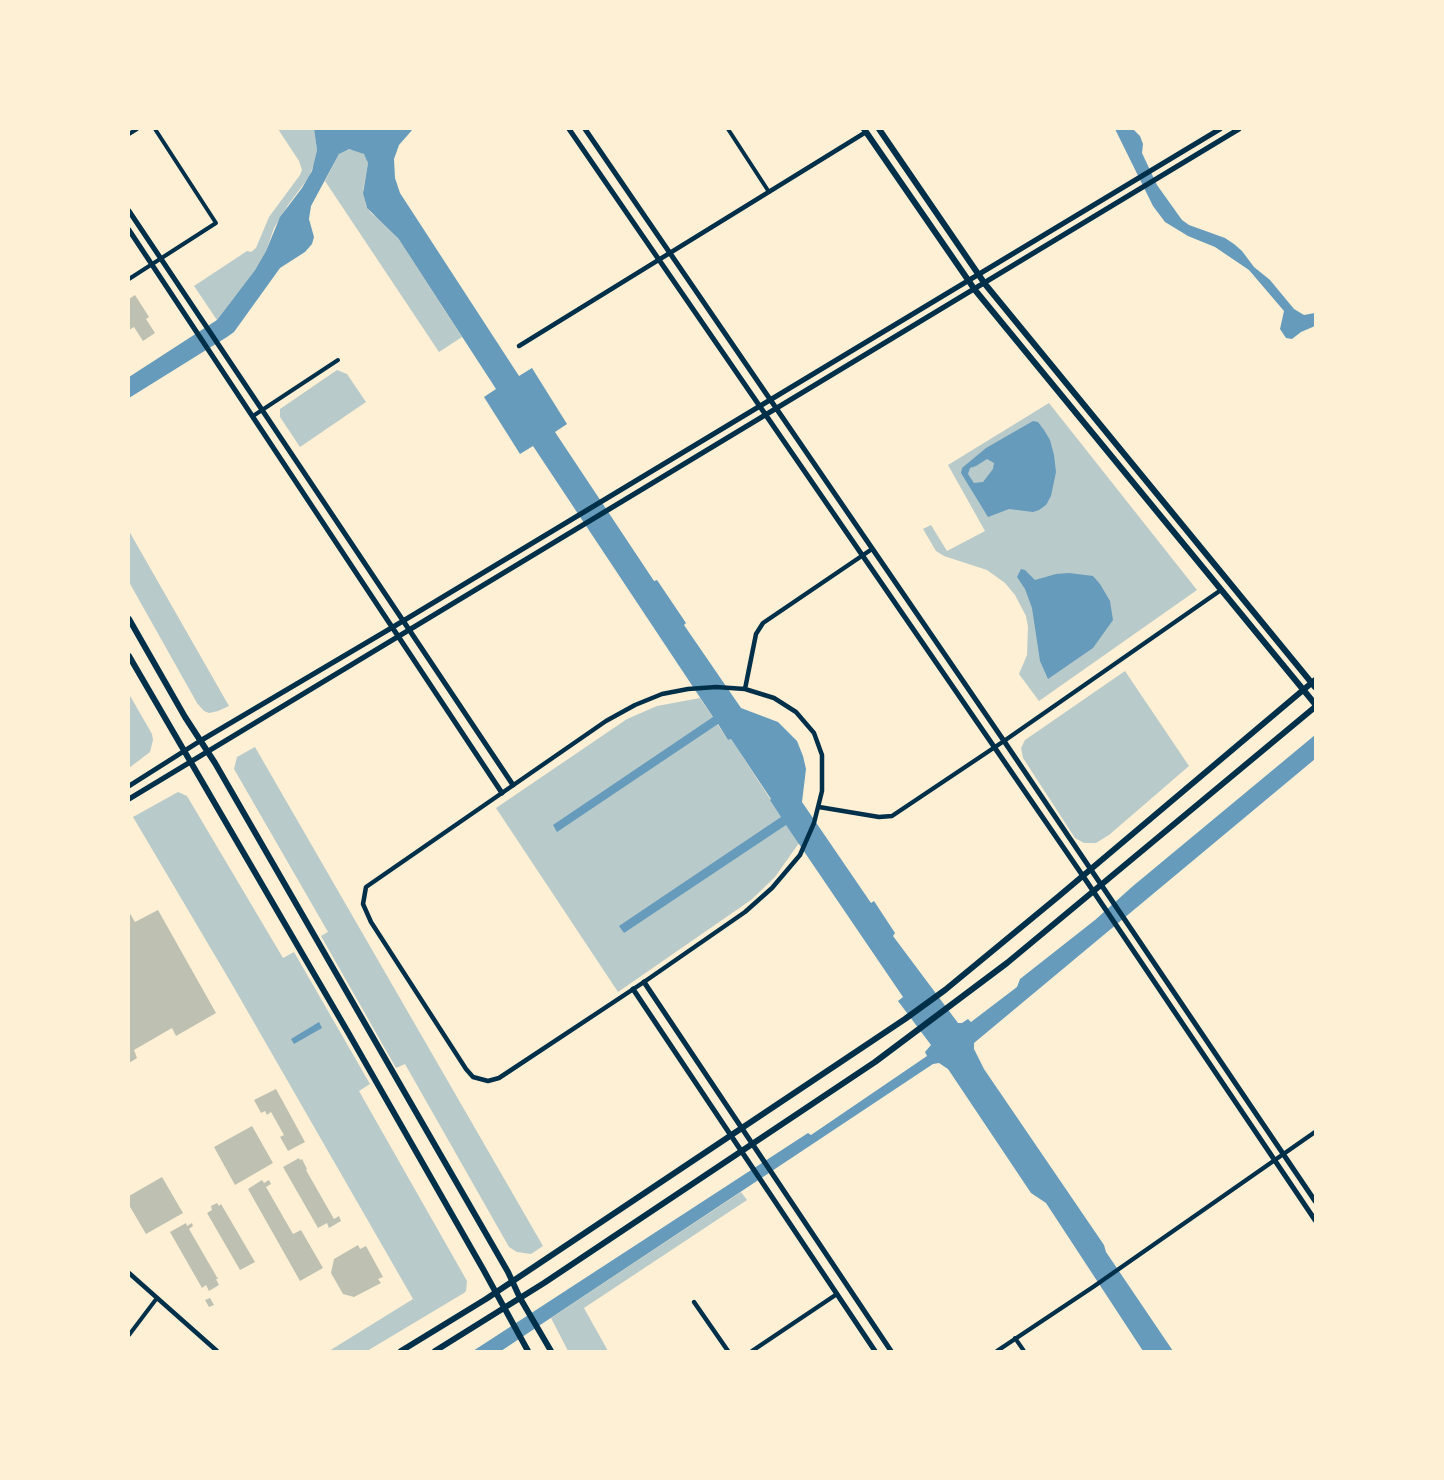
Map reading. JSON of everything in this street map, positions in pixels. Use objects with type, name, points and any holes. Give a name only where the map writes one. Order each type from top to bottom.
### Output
[{"type":"main road","points":[[569,129],[1094,892],[1315,1220]]},
{"type":"main road","points":[[585,129],[771,398],[1315,1202]]},
{"type":"main road","points":[[400,1351],[513,1281],[945,990],[1303,690],[1314,684],[986,284],[879,129]]},
{"type":"main road","points":[[129,786],[200,741],[1220,129]]},
{"type":"main road","points":[[129,799],[986,284],[1008,268],[1239,129]]},
{"type":"main road","points":[[435,1351],[520,1298],[853,1078],[1007,963],[1315,705],[975,290],[865,130]]},
{"type":"main road","points":[[129,211],[513,785]]},
{"type":"main road","points":[[129,230],[502,793]]},
{"type":"main road","points":[[129,619],[513,1281],[520,1298],[551,1351]]},
{"type":"main road","points":[[129,656],[183,752],[302,952],[528,1351]]},
{"type":"main road","points":[[644,982],[891,1351]]},
{"type":"main road","points":[[633,989],[875,1351]]},
{"type":"street","points":[[129,134],[137,129]]},
{"type":"street","points":[[129,279],[216,223],[155,129]]},
{"type":"street","points":[[728,129],[770,193]]},
{"type":"street","points":[[519,346],[770,193],[865,130]]},
{"type":"street","points":[[253,416],[339,360]]},
{"type":"street","points":[[745,689],[756,634],[763,623],[872,549]]},
{"type":"street","points":[[819,807],[879,817],[892,816],[1221,590]]},
{"type":"street","points":[[688,689],[745,689],[774,698],[801,716],[814,734],[820,750],[823,763],[819,807],[800,855],[772,888],[745,912],[644,982],[499,1078],[492,1081],[481,1080],[471,1075],[370,922],[364,907],[363,897],[366,887],[579,739],[624,711],[662,694],[688,689]]},
{"type":"street","points":[[997,1351],[1315,1132]]},
{"type":"street","points":[[129,1273],[217,1351]]},
{"type":"street","points":[[752,1351],[837,1294]]},
{"type":"street","points":[[129,1335],[158,1297]]},
{"type":"street","points":[[694,1302],[728,1351]]},
{"type":"street","points":[[1016,1338],[1024,1351]]},
{"type":"shaded area","points":[[278,129],[314,129],[317,150],[314,164],[309,177],[274,228],[266,251],[255,270],[217,320],[194,286],[247,251],[251,252],[256,248],[269,217],[302,170],[299,161]]},
{"type":"shaded area","points":[[346,149],[359,150],[366,156],[368,163],[363,190],[366,206],[398,238],[462,337],[439,352],[325,181],[339,154]]},
{"type":"shaded area","points":[[337,370],[347,374],[366,402],[300,447],[280,417],[280,409]]},
{"type":"shaded area","points":[[1049,403],[1197,590],[1039,701],[1019,674],[1027,655],[1028,627],[1026,616],[1015,595],[1005,583],[987,570],[944,556],[936,551],[923,529],[931,525],[947,551],[985,531],[948,465]]},
{"type":"shaded area","points":[[129,531],[229,706],[209,713],[197,703],[129,582]]},
{"type":"shaded area","points":[[1125,671],[1189,766],[1109,835],[1096,843],[1084,843],[1075,838],[1023,758],[1021,748],[1025,740]]},
{"type":"shaded area","points":[[129,694],[152,734],[153,740],[150,752],[129,768]]},
{"type":"shaded area","points":[[700,698],[728,740],[731,739],[799,843],[775,877],[751,900],[618,992],[496,808],[627,719],[657,706]]},
{"type":"shaded area","points":[[255,747],[543,1246],[531,1254],[517,1252],[509,1247],[405,1064],[396,1068],[321,936],[328,932],[234,769],[237,757]]},
{"type":"shaded area","points":[[178,792],[187,796],[283,958],[294,952],[370,1084],[359,1091],[467,1281],[464,1293],[367,1351],[329,1351],[413,1299],[133,817]]},
{"type":"shaded area","points":[[741,1192],[747,1200],[584,1308],[608,1351],[568,1351],[551,1318]]},
{"type":"water","points":[[314,129],[413,129],[399,145],[394,159],[395,178],[400,193],[519,376],[532,368],[567,424],[555,432],[654,581],[657,580],[686,623],[684,625],[741,708],[778,722],[797,741],[806,769],[802,802],[871,903],[874,901],[895,933],[893,936],[958,1023],[968,1019],[971,1022],[1017,987],[1020,979],[1095,920],[1315,735],[1315,759],[974,1043],[974,1049],[984,1069],[1173,1351],[1143,1351],[1046,1203],[1031,1193],[948,1069],[939,1063],[933,1064],[501,1351],[473,1351],[808,1133],[811,1135],[927,1056],[925,1052],[931,1045],[898,1001],[903,997],[786,825],[624,933],[619,926],[781,817],[731,739],[728,740],[718,724],[557,832],[553,825],[713,717],[533,446],[520,454],[484,397],[496,389],[398,238],[367,208],[363,193],[368,163],[364,154],[349,149],[339,154],[311,206],[309,219],[314,237],[312,244],[305,252],[280,268],[234,332],[129,398],[129,377],[217,320],[255,270],[266,251],[280,217],[312,171],[317,150]]},
{"type":"water","points":[[1115,129],[1133,129],[1140,136],[1143,144],[1142,153],[1157,185],[1182,220],[1234,244],[1254,267],[1270,280],[1294,309],[1304,315],[1315,313],[1315,326],[1292,339],[1286,338],[1280,329],[1284,311],[1249,270],[1215,247],[1188,236],[1165,222],[1153,206]]},
{"type":"water","points":[[1033,421],[1038,422],[1050,440],[1056,472],[1051,496],[1046,505],[1033,512],[1009,509],[988,517],[961,473],[962,468],[986,448]],"holes":[[[987,459],[994,463],[993,469],[983,482],[974,483],[968,474],[970,468]]]},
{"type":"water","points":[[1021,569],[1035,580],[1069,573],[1093,576],[1110,601],[1113,620],[1093,648],[1048,679],[1040,661],[1032,608],[1025,589],[1017,577]]},
{"type":"water","points":[[319,1022],[322,1028],[294,1044],[291,1039]]},
{"type":"building","points":[[135,295],[149,317],[146,319],[155,333],[143,341],[134,327],[129,330],[129,299]]},
{"type":"building","points":[[158,910],[216,1013],[176,1036],[172,1028],[134,1050],[137,1058],[129,1063],[129,912],[135,922]]},
{"type":"building","points":[[276,1089],[305,1142],[288,1151],[280,1137],[284,1135],[271,1112],[267,1115],[265,1111],[261,1113],[254,1100]]},
{"type":"building","points":[[252,1126],[273,1163],[235,1185],[214,1147]]},
{"type":"building","points":[[299,1158],[302,1159],[334,1219],[339,1216],[341,1221],[329,1228],[327,1223],[318,1228],[283,1167]]},
{"type":"building","points":[[162,1177],[183,1213],[146,1234],[129,1205],[129,1196]]},
{"type":"building","points":[[262,1180],[264,1183],[269,1180],[271,1184],[266,1187],[293,1234],[301,1230],[323,1268],[300,1281],[248,1189]]},
{"type":"building","points":[[217,1203],[219,1206],[221,1204],[255,1262],[240,1270],[207,1213],[212,1210],[211,1206]]},
{"type":"building","points":[[186,1223],[187,1226],[192,1223],[193,1226],[189,1229],[218,1279],[216,1279],[219,1285],[209,1291],[206,1285],[202,1288],[170,1232]]},
{"type":"building","points":[[358,1245],[360,1249],[366,1246],[383,1277],[378,1279],[381,1283],[354,1297],[343,1294],[331,1273],[334,1259]]},
{"type":"building","points":[[210,1298],[214,1305],[209,1307],[205,1300]]}]
